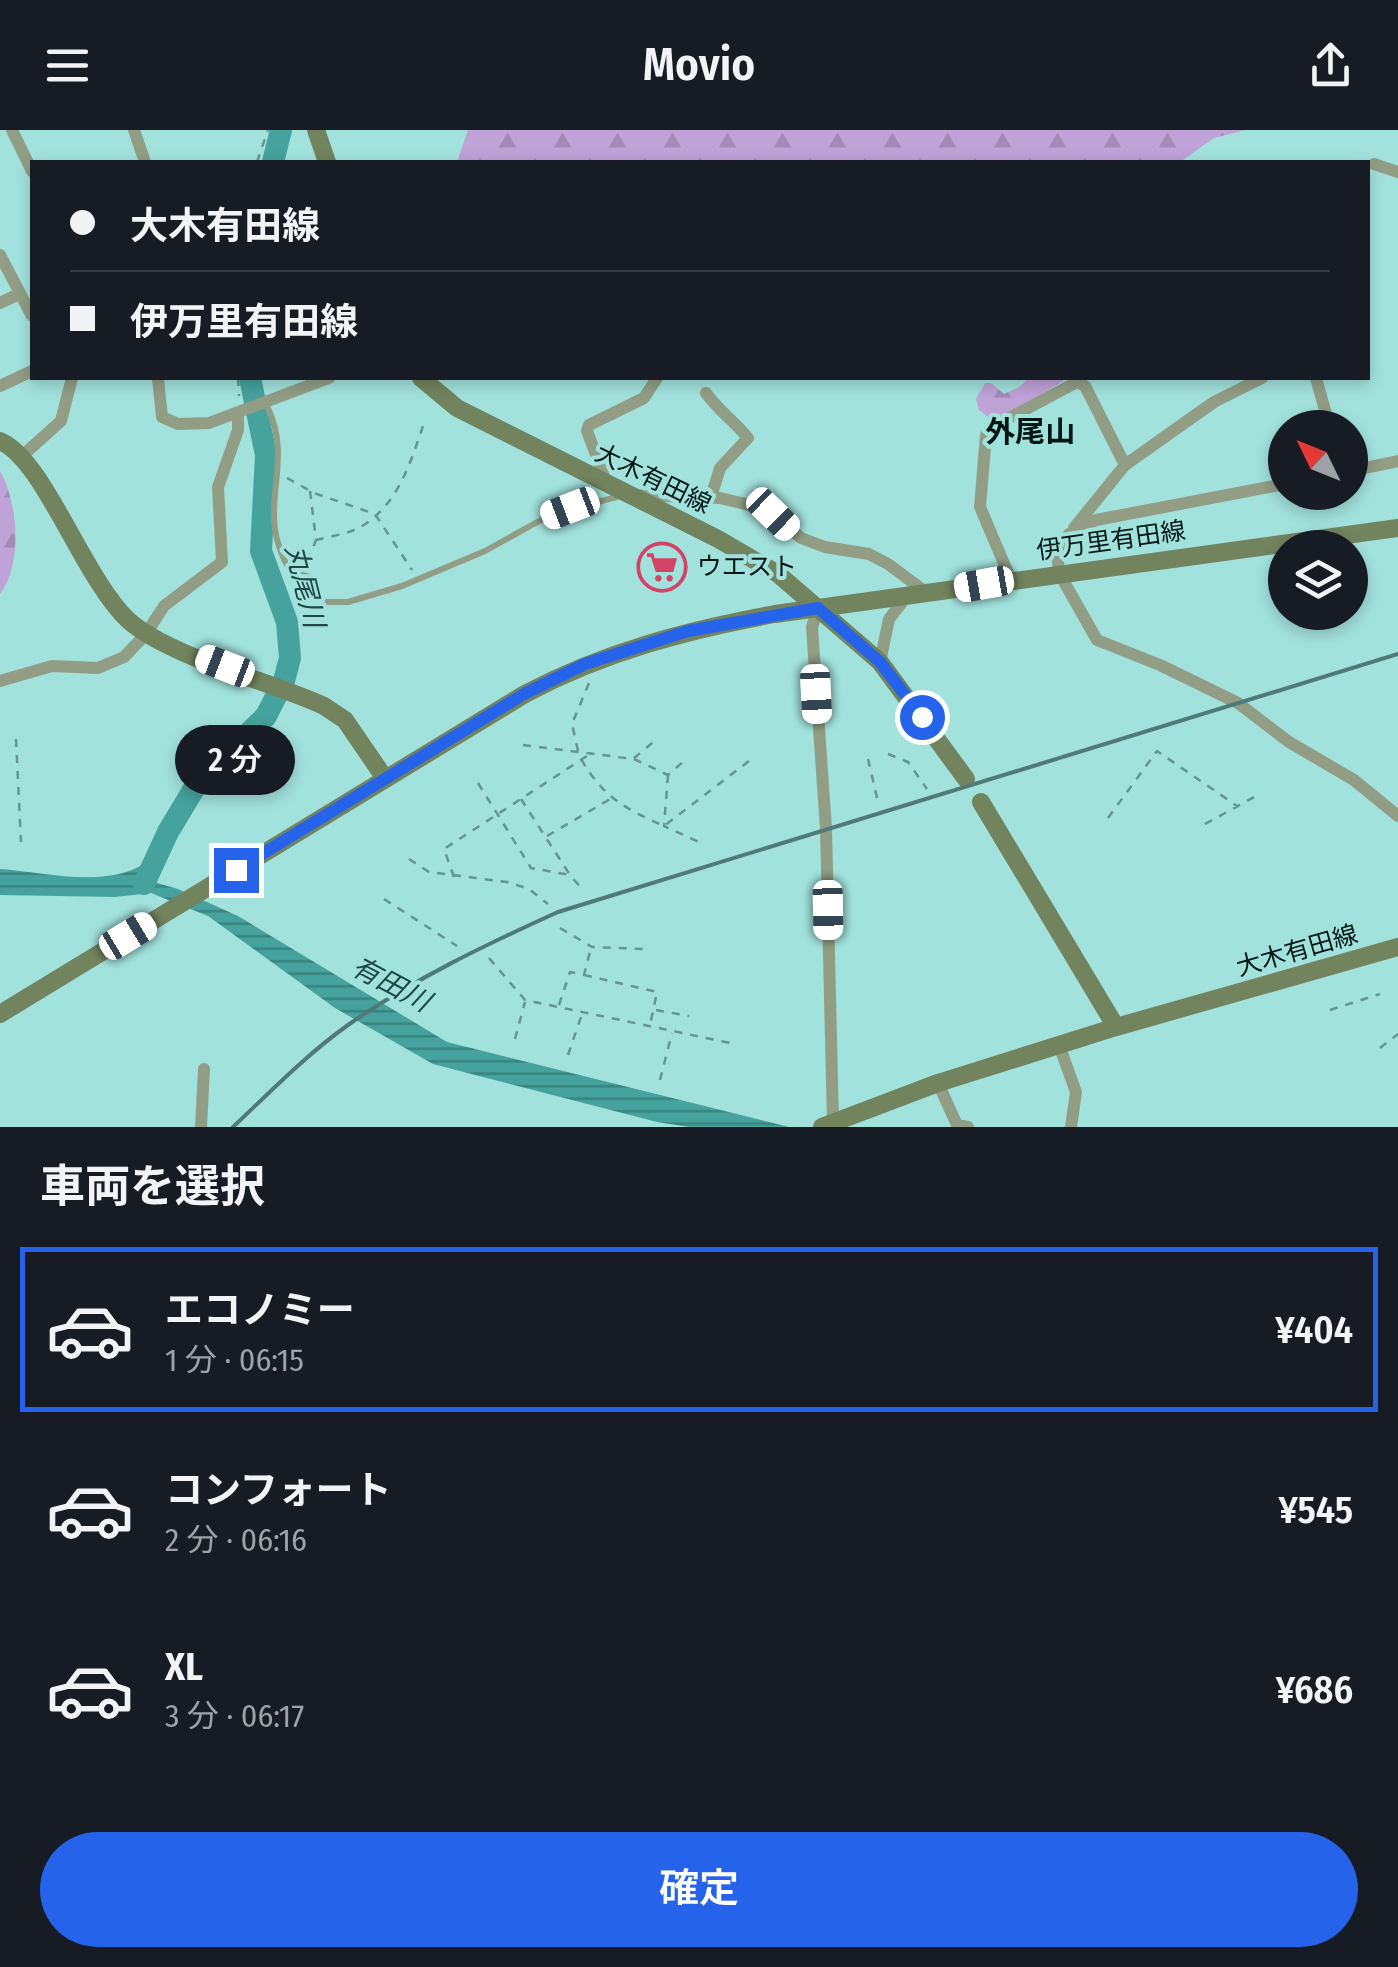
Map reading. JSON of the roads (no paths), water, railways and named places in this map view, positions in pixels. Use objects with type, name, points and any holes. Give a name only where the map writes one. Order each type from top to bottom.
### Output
[{"type":"main road","points":[[316,130],[326,160]]},
{"type":"main road","name":"大木有田線","points":[[423,380],[458,408],[778,574],[880,662],[966,778]]},
{"type":"main road","points":[[0,441],[22,456],[107,598],[146,634],[324,706],[345,720],[384,777]]},
{"type":"main road","name":"伊万里有田線","points":[[0,1014],[384,777],[524,694],[585,664],[688,631],[818,608],[1398,528]]},
{"type":"main road","points":[[981,802],[1116,1028]]},
{"type":"main road","name":"大木有田線","points":[[828,1125],[938,1082],[1398,948]]},
{"type":"street","points":[[12,130],[30,167]]},
{"type":"street","points":[[134,130],[144,160]]},
{"type":"street","points":[[1374,164],[1398,172]]},
{"type":"street","points":[[0,255],[30,313]]},
{"type":"street","points":[[0,303],[19,294]]},
{"type":"street","points":[[0,386],[30,373]]},
{"type":"street","points":[[22,456],[61,421],[71,380]]},
{"type":"street","points":[[158,380],[162,417],[178,424],[209,424],[323,380]]},
{"type":"street","points":[[607,484],[587,430],[644,398],[656,380]]},
{"type":"street","points":[[1258,380],[1214,402],[1124,464],[1057,550],[1060,574],[1097,640],[1238,703],[1289,742],[1354,780],[1398,816]]},
{"type":"street","points":[[1317,380],[1325,410]]},
{"type":"street","points":[[1011,580],[980,507],[986,435],[998,424],[1077,382],[1085,386],[1124,464]]},
{"type":"street","points":[[706,392],[718,410],[731,418],[748,438],[720,468],[711,497]]},
{"type":"street","points":[[0,681],[52,666],[98,668],[124,656],[146,634],[164,606],[222,562],[218,487],[238,430],[238,414]]},
{"type":"street","points":[[1368,467],[1398,461]]},
{"type":"street","points":[[1069,534],[1096,520],[1117,515],[1268,487]]},
{"type":"street","points":[[628,495],[711,497],[766,508],[801,538],[825,547],[869,554],[927,593]]},
{"type":"street","points":[[880,662],[889,619],[908,596]]},
{"type":"street","points":[[818,608],[812,627],[826,839],[828,1125]]},
{"type":"street","points":[[1060,1045],[1076,1092],[1071,1127]]},
{"type":"street","points":[[202,1127],[204,1069]]},
{"type":"street","points":[[938,1082],[957,1125],[968,1127]]},
{"type":"lane","points":[[268,408],[280,439],[273,510],[278,550],[291,572],[307,574],[321,599],[334,604],[432,576],[550,516],[628,495]]},
{"type":"water","name":"有田川","points":[[145,863],[150,881],[238,916],[447,1042],[789,1127],[689,1127],[657,1122],[433,1064],[335,1008],[208,916],[151,893],[115,897],[0,895],[0,869],[94,877],[130,871]]},
{"type":"waterway","name":"丸尾川","points":[[274,160],[281,130]]},
{"type":"waterway","name":"丸尾川","points":[[144,884],[168,832],[198,782],[266,716],[284,681],[290,658],[287,622],[261,551],[266,455],[250,380]]},
{"type":"railway","points":[[233,1127],[318,1049],[373,1008],[450,964],[558,912],[1398,654]]},
{"type":"place","name":"ウエスト","points":[[662,567]]},
{"type":"district","name":"外尾山","points":[[1030,432]]}]
